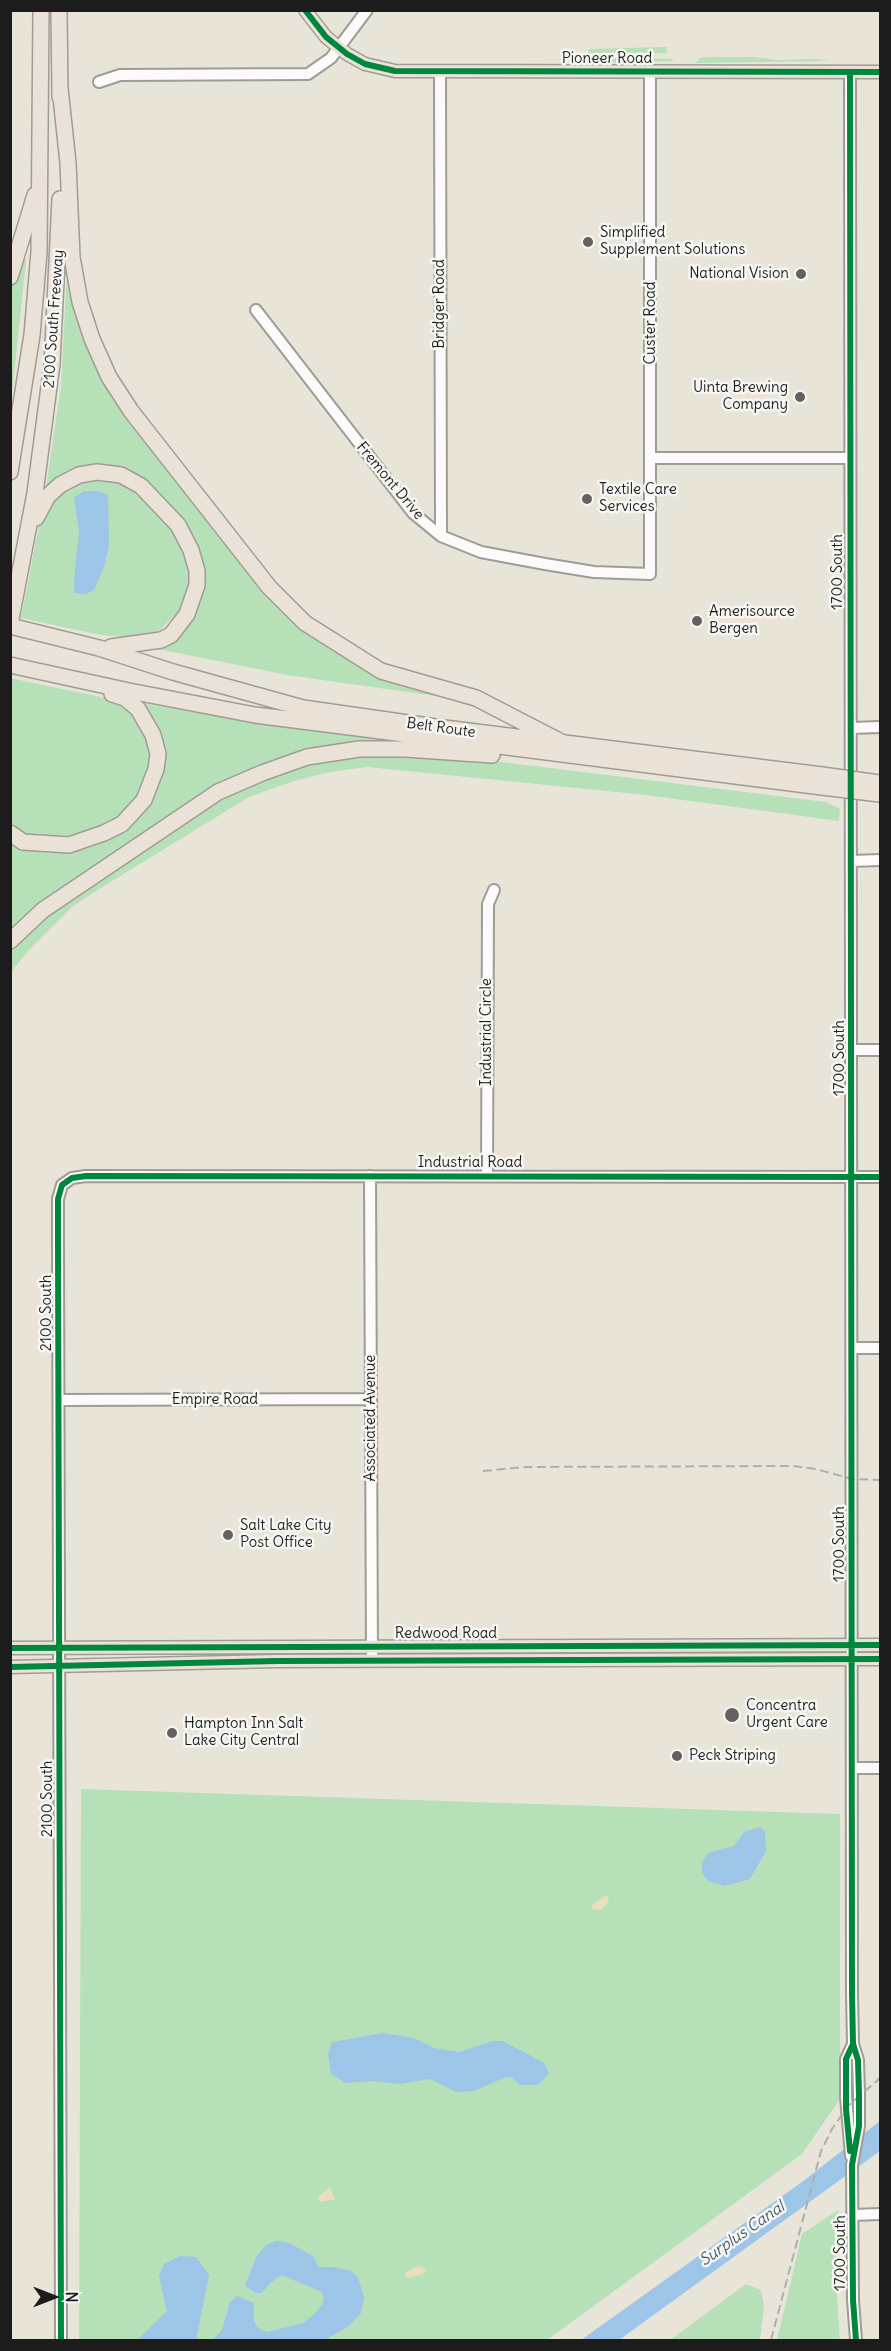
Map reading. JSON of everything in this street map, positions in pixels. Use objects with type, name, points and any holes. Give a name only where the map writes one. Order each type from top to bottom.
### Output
[{"type":"highway","name":"2100 South Freeway","points":[[10,472],[32,336],[39,252],[41,10]]},
{"type":"highway","name":"2100 South Freeway","points":[[10,625],[25,553],[52,364],[60,236],[59,10]]},
{"type":"highway","points":[[60,88],[68,163],[72,257],[80,302],[92,339],[109,377],[132,411],[269,587],[305,623],[381,671],[476,698],[565,744]]},
{"type":"highway","points":[[10,277],[41,175]]},
{"type":"highway","points":[[25,553],[38,510],[60,485],[79,474],[97,472],[121,474],[141,486],[178,525],[191,550],[197,571],[197,585],[187,614],[171,635],[161,640],[139,645],[99,648]]},
{"type":"highway","name":"Belt Route","points":[[10,625],[99,648],[173,672],[303,708],[880,789]]},
{"type":"highway","name":"Belt Route","points":[[10,665],[255,715],[617,761],[822,781]]},
{"type":"highway","points":[[10,833],[23,842],[38,845],[69,845],[87,840],[122,824],[144,800],[152,785],[158,754],[153,735],[138,709],[125,698],[64,677]]},
{"type":"highway","points":[[10,940],[42,910],[218,792],[307,757],[358,749],[405,749],[586,763],[617,761]]},
{"type":"main road","name":"Pioneer Road","points":[[305,10],[339,48],[359,61],[381,69],[880,72]]},
{"type":"main road","name":"Redwood Road","points":[[10,1648],[880,1645]]},
{"type":"main road","name":"Redwood Road","points":[[10,1667],[372,1661],[880,1659]]},
{"type":"street","points":[[99,82],[120,75],[308,74],[325,64],[367,10]]},
{"type":"street","name":"Bridger Road","points":[[440,71],[441,536]]},
{"type":"street","name":"Custer Road","points":[[650,71],[650,574]]},
{"type":"street","name":"1700 South","points":[[850,72],[853,2044],[858,2060],[859,2126],[852,2165]]},
{"type":"street","name":"Fremont Drive","points":[[256,310],[413,513],[441,536],[482,552],[545,564],[594,572],[650,574]]},
{"type":"street","points":[[651,458],[850,458]]},
{"type":"street","points":[[851,728],[880,728]]},
{"type":"street","points":[[851,861],[880,860]]},
{"type":"street","name":"Industrial Circle","points":[[487,1175],[488,904],[494,890]]},
{"type":"street","points":[[852,1050],[880,1050]]},
{"type":"street","name":"Industrial Road","points":[[62,1185],[72,1178],[86,1176],[880,1177]]},
{"type":"street","name":"Associated Avenue","points":[[370,1176],[372,1661]]},
{"type":"street","name":"2100 South","points":[[61,2340],[61,1648],[58,1205],[62,1185]]},
{"type":"street","points":[[852,1348],[880,1348]]},
{"type":"street","name":"Empire Road","points":[[59,1401],[371,1400]]},
{"type":"street","points":[[852,1768],[880,1768]]},
{"type":"street","name":"1700 South","points":[[853,2044],[846,2059],[848,2136],[852,2165],[853,2300],[856,2340]]},
{"type":"street","points":[[853,2216],[880,2214]]},
{"type":"green space","points":[[666,47],[667,53],[588,53],[589,49]]},
{"type":"green space","points":[[702,57],[818,59],[829,61],[695,63]]},
{"type":"green space","points":[[595,58],[671,59],[674,61],[590,63]]},
{"type":"green space","points":[[68,252],[115,387],[310,628],[443,693],[443,697],[287,675],[153,648],[176,628],[199,560],[137,476],[60,477],[46,487],[61,386]]},
{"type":"green space","points":[[22,258],[26,260],[11,404],[11,287]]},
{"type":"green space","points":[[116,475],[174,524],[193,576],[183,607],[160,630],[136,638],[100,635],[21,618],[41,515],[45,506],[80,477]]},
{"type":"green space","points":[[10,678],[111,699],[135,714],[153,752],[142,799],[107,826],[67,840],[31,837],[11,824]]},
{"type":"green space","points":[[139,703],[275,725],[432,744],[364,743],[197,798],[61,888],[11,932],[11,835],[25,844],[106,835],[158,782]]},
{"type":"green space","points":[[404,750],[826,802],[840,809],[839,821],[646,795],[367,767],[330,772],[294,781],[249,797],[104,886],[73,906],[28,951],[11,972],[11,944],[44,911],[215,797],[292,763]]},
{"type":"green space","points":[[81,1789],[840,1814],[840,2099],[802,2154],[547,2340],[79,2340]]},
{"type":"green space","points":[[838,2210],[836,2284],[840,2340],[777,2340],[802,2234]]},
{"type":"green space","points":[[746,2284],[761,2290],[764,2305],[760,2340],[670,2340]]},
{"type":"sand","points":[[607,1895],[609,1901],[602,1910],[592,1909],[592,1905]]},
{"type":"sand","points":[[330,2187],[335,2199],[320,2202],[318,2197]]},
{"type":"sand","points":[[419,2266],[426,2269],[423,2274],[408,2278],[405,2276],[406,2272]]},
{"type":"water","points":[[84,491],[98,491],[108,495],[109,546],[104,567],[94,590],[86,594],[74,593],[79,533],[74,497]]},
{"type":"water","points":[[760,1827],[765,1832],[766,1851],[750,1879],[725,1886],[708,1881],[702,1873],[702,1863],[708,1853],[734,1846],[744,1832]]},
{"type":"water","points":[[383,2033],[414,2038],[434,2048],[459,2052],[493,2041],[503,2041],[544,2063],[549,2074],[538,2085],[520,2085],[511,2077],[506,2077],[474,2091],[456,2092],[430,2079],[399,2084],[373,2081],[346,2083],[331,2074],[328,2053],[332,2042]]},
{"type":"water","name":"Surplus Canal","points":[[880,2121],[880,2151],[619,2340],[581,2340],[802,2182]]},
{"type":"water","points":[[276,2241],[289,2243],[313,2256],[319,2267],[334,2267],[351,2271],[358,2277],[364,2297],[361,2313],[349,2326],[325,2340],[212,2340],[222,2330],[230,2302],[237,2296],[254,2303],[254,2321],[258,2328],[267,2332],[303,2323],[322,2305],[324,2299],[322,2292],[284,2276],[277,2277],[261,2293],[255,2293],[245,2285],[257,2256],[266,2245]]},
{"type":"water","points":[[180,2256],[196,2257],[209,2275],[196,2340],[137,2340],[167,2311],[159,2276],[164,2264]]},
{"type":"railway","points":[[483,1471],[525,1467],[793,1466],[816,1469],[852,1479],[880,1480]]},
{"type":"railway","points":[[771,2340],[821,2151],[832,2129],[848,2106],[880,2078]]},
{"type":"cycle path","points":[[305,10],[326,37],[347,54],[365,64],[395,71],[880,72]]},
{"type":"cycle path","points":[[850,72],[852,1993],[853,2044],[858,2060],[859,2095],[859,2126],[852,2165],[853,2300],[856,2340]]},
{"type":"cycle path","points":[[61,2340],[58,1199],[62,1185],[72,1178],[86,1176],[880,1177]]},
{"type":"cycle path","points":[[10,1648],[880,1645]]},
{"type":"cycle path","points":[[10,1667],[277,1661],[880,1659]]},
{"type":"cycle path","points":[[850,2151],[846,2109],[846,2059],[853,2044]]},
{"type":"place","name":"Simplified Supplement Solutions","points":[[588,242]]},
{"type":"place","name":"National Vision","points":[[801,274]]},
{"type":"place","name":"Uinta Brewing Company","points":[[800,397]]},
{"type":"place","name":"Textile Care Services","points":[[587,499]]},
{"type":"place","name":"Amerisource Bergen","points":[[697,621]]},
{"type":"place","name":"Salt Lake City Post Office","points":[[228,1535]]},
{"type":"place","name":"Concentra Urgent Care","points":[[732,1715]]},
{"type":"place","name":"Hampton Inn Salt Lake City Central","points":[[172,1733]]},
{"type":"place","name":"Peck Striping","points":[[677,1756]]}]
